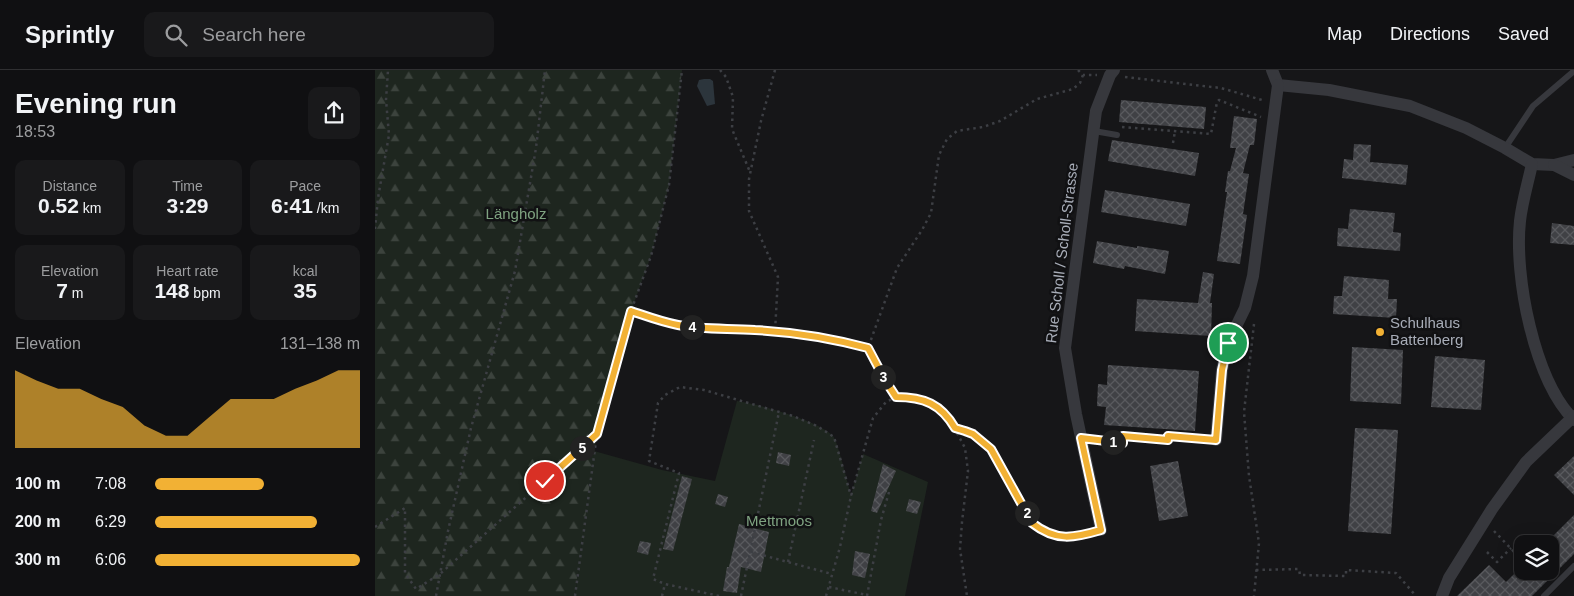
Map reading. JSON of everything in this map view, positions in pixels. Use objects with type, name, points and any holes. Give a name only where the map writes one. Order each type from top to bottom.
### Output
[{"type":"street","points":[[1216,440],[1222,370],[1228,343],[1245,308],[1253,276],[1278,85],[1272,70]]},
{"type":"street","name":"Rue Scholl / Scholl-Strasse","points":[[1101,530],[1081,438],[1065,348],[1096,111],[1112,73]]},
{"type":"street","points":[[1278,85],[1329,90],[1410,106],[1465,128],[1532,164],[1554,165],[1574,160]]},
{"type":"street","points":[[1442,596],[1449,578],[1492,509],[1520,470],[1526,462],[1573,418],[1551,389],[1527,316],[1523,292],[1520,221],[1532,164]]},
{"type":"street","points":[[1554,165],[1574,175]]},
{"type":"lane","points":[[1505,148],[1533,106],[1574,71]]},
{"type":"lane","points":[[1094,131],[1117,132]]},
{"type":"lane","points":[[1544,596],[1574,566]]},
{"type":"path","points":[[375,229],[377,198],[389,135],[386,100],[387,70]]},
{"type":"path","points":[[436,596],[471,428],[515,271],[536,148],[545,70]]},
{"type":"path","points":[[575,596],[597,434],[631,311],[651,256],[669,185],[682,70]]},
{"type":"path","points":[[720,70],[726,77],[733,97],[733,129],[750,174]]},
{"type":"path","points":[[775,70],[761,121],[750,174],[749,211],[778,277],[775,332]]},
{"type":"path","points":[[1078,70],[1083,75],[1112,73],[1221,88],[1276,104]]},
{"type":"path","points":[[868,348],[897,268],[931,213],[939,155],[947,139],[957,131],[983,127],[1000,121],[1037,98],[1073,90],[1080,83],[1083,75]]},
{"type":"path","points":[[1117,132],[1122,126],[1211,134],[1219,100],[1274,123]]},
{"type":"path","points":[[1173,143],[1175,131]]},
{"type":"path","points":[[631,311],[679,325],[721,330],[775,332],[842,341],[868,348],[896,397]]},
{"type":"path","points":[[1254,324],[1244,412],[1249,476],[1259,543],[1255,596]]},
{"type":"path","points":[[719,596],[665,584],[653,579],[679,473],[649,461],[658,403],[665,394],[680,387],[704,390],[779,412],[817,426],[834,437],[851,496]]},
{"type":"path","points":[[827,596],[851,496],[873,418],[886,402],[896,397],[915,397],[933,404],[949,418],[965,448],[968,471],[960,549],[967,596]]},
{"type":"path","points":[[741,596],[779,412]]},
{"type":"path","points":[[955,428],[973,434],[991,449],[1032,523],[1037,528],[1062,538],[1076,537],[1101,530]]},
{"type":"path","points":[[375,527],[405,508],[405,573],[416,589],[440,574],[597,434]]},
{"type":"path","points":[[1081,438],[1123,443],[1123,436],[1168,440],[1168,436],[1216,440]]},
{"type":"path","points":[[788,562],[814,440]]},
{"type":"path","points":[[829,587],[867,595],[881,520],[889,492]]},
{"type":"path","points":[[1489,526],[1514,551]]},
{"type":"path","points":[[1487,552],[1497,562],[1511,548]]},
{"type":"path","points":[[751,552],[833,574]]},
{"type":"path","points":[[1256,570],[1299,569],[1300,576],[1346,576],[1346,570],[1396,572],[1416,596]]},
{"type":"path","points":[[662,596],[665,584]]},
{"type":"green space","name":"Längholz","points":[[375,70],[682,70],[669,185],[651,256],[631,311],[597,434],[575,596],[375,596]]},
{"type":"green space","name":"Mettmoos","points":[[737,401],[773,409],[826,430],[835,440],[851,495],[863,454],[928,482],[905,596],[575,596],[594,451],[662,470],[715,481]]},
{"type":"shaded area","points":[[699,80],[713,81],[715,104],[707,106],[697,86]]},
{"type":"building","points":[[1121,100],[1206,107],[1204,129],[1119,122]]},
{"type":"building","points":[[1234,116],[1257,119],[1254,145],[1250,145],[1243,173],[1249,174],[1243,214],[1247,215],[1240,264],[1217,261],[1227,192],[1225,192],[1228,171],[1230,171],[1236,148],[1230,148]]},
{"type":"building","points":[[1112,140],[1199,153],[1195,176],[1108,161]]},
{"type":"building","points":[[1354,144],[1371,145],[1370,162],[1408,165],[1406,185],[1342,178],[1344,159],[1353,160]]},
{"type":"building","points":[[1105,190],[1190,204],[1186,226],[1101,212]]},
{"type":"building","points":[[1350,209],[1395,213],[1393,232],[1401,233],[1400,251],[1337,246],[1338,228],[1348,229]]},
{"type":"building","points":[[1552,223],[1574,226],[1574,245],[1550,243]]},
{"type":"building","points":[[1097,241],[1169,251],[1165,274],[1125,266],[1124,269],[1093,263]]},
{"type":"building","points":[[1203,272],[1214,274],[1210,303],[1212,303],[1211,336],[1135,331],[1137,299],[1198,303]]},
{"type":"building","points":[[1344,276],[1389,280],[1388,299],[1397,299],[1396,318],[1333,314],[1334,296],[1342,296]]},
{"type":"building","points":[[1352,347],[1403,350],[1401,404],[1350,401]]},
{"type":"building","points":[[1435,356],[1485,360],[1481,410],[1431,407]]},
{"type":"building","points":[[1108,365],[1199,371],[1195,431],[1104,425],[1106,407],[1097,406],[1098,384],[1107,385]]},
{"type":"building","points":[[1355,428],[1398,430],[1391,534],[1348,531]]},
{"type":"building","points":[[778,452],[791,455],[789,466],[776,463]]},
{"type":"building","points":[[1574,456],[1574,495],[1554,475]]},
{"type":"building","points":[[1178,461],[1188,516],[1159,521],[1150,466]]},
{"type":"building","points":[[883,464],[896,471],[877,513],[871,511]]},
{"type":"building","points":[[682,476],[692,479],[673,551],[663,549]]},
{"type":"building","points":[[718,494],[728,497],[725,507],[715,504]]},
{"type":"building","points":[[909,499],[921,502],[917,514],[906,511]]},
{"type":"building","points":[[1574,515],[1574,554],[1559,569],[1559,535],[1554,535]]},
{"type":"building","points":[[739,524],[769,532],[761,572],[741,567],[737,593],[723,591],[727,567],[729,567]]},
{"type":"building","points":[[640,541],[651,543],[648,555],[637,552]]},
{"type":"building","points":[[855,551],[870,554],[865,578],[852,575]]},
{"type":"building","points":[[1489,565],[1506,582],[1514,574],[1514,580],[1548,580],[1532,596],[1457,596]]},
{"type":"place","name":"Schulhaus Battenberg","points":[[1380,332]]},
{"type":"route","points":[[545,481],[597,434],[631,311],[662,322],[679,325],[721,330],[753,330],[802,335],[842,341],[868,348],[896,397],[915,397],[933,404],[949,418],[955,428],[973,434],[991,449],[1032,523],[1037,528],[1062,538],[1076,537],[1101,530],[1081,438],[1123,443],[1123,436],[1168,440],[1168,436],[1216,440],[1222,370],[1228,343]]}]
